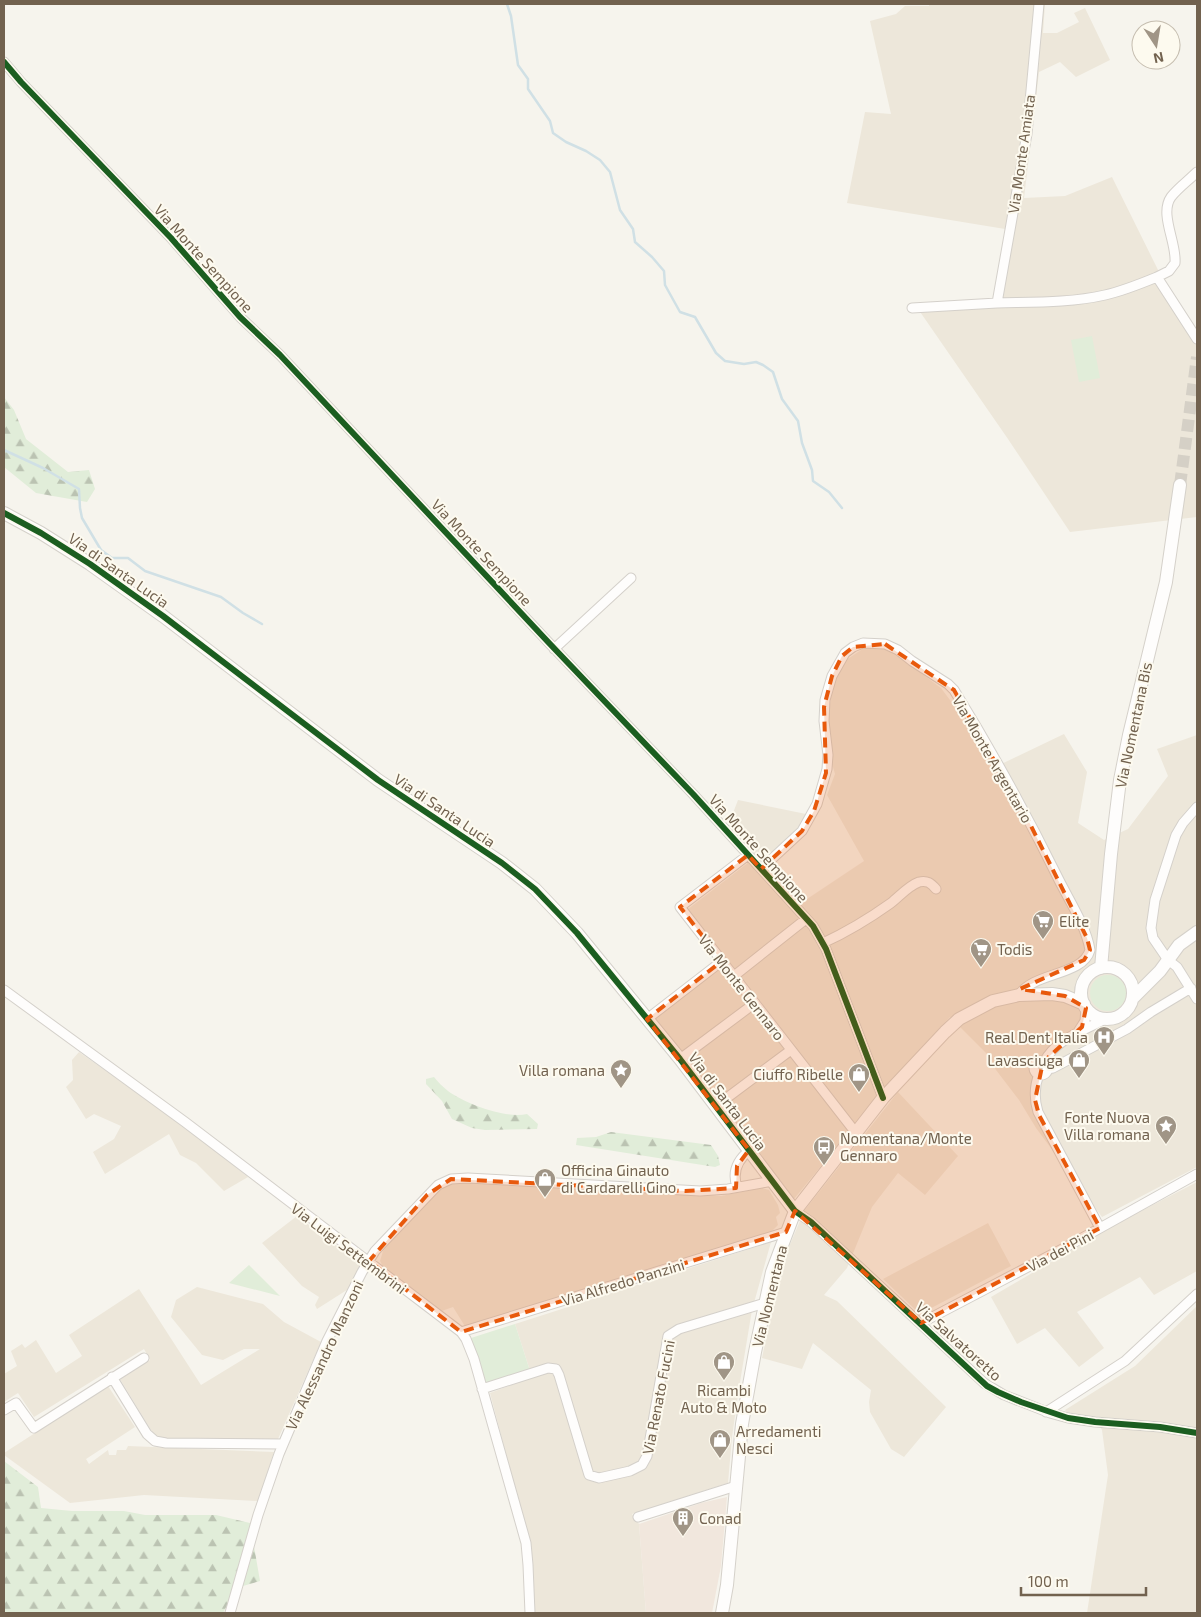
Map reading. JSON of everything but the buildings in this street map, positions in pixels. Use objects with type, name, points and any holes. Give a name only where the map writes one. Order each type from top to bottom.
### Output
[{"type":"main road","name":"Via Nomentana Bis","points":[[1101,968],[1111,854],[1120,780],[1167,577],[1180,485]]},
{"type":"main road","name":"Via di Santa Lucia","points":[[4,513],[41,533],[90,564],[171,621],[378,780],[523,879],[570,925],[680,1059],[795,1211]]},
{"type":"main road","points":[[1154,977],[1140,979],[1128,976],[1116,968],[1101,968],[1089,974],[1084,981],[1081,996],[1091,1014],[1105,1019],[1118,1017],[1128,1010],[1134,998],[1154,977],[1182,942],[1197,932]]},
{"type":"main road","points":[[1128,976],[1134,990],[1134,998]]},
{"type":"main road","name":"Via Nomentana","points":[[1052,994],[1076,987],[1084,981]]},
{"type":"main road","name":"Via Nomentana","points":[[722,1613],[727,1585],[742,1424],[772,1272],[795,1211],[883,1098],[955,1023],[984,1005],[1002,998],[1019,995],[1052,994],[1065,996],[1085,1006]]},
{"type":"street","name":"Via Monte Amiata","points":[[997,303],[1027,134],[1039,4]]},
{"type":"street","name":"Via Monte Sempione","points":[[4,62],[27,89],[171,238],[240,316],[280,355],[554,649],[641,739],[806,919],[823,943],[883,1098]]},
{"type":"street","points":[[912,308],[1101,296],[1157,278],[1171,270],[1175,261],[1167,214],[1169,202],[1173,194],[1197,172]]},
{"type":"street","points":[[1157,278],[1197,339]]},
{"type":"street","points":[[554,649],[631,578]]},
{"type":"street","name":"Via Monte Argentario","points":[[761,869],[800,834],[817,804],[827,769],[825,700],[829,684],[841,658],[851,648],[863,643],[882,643],[896,648],[954,690],[1026,816],[1087,938],[1090,950],[1084,960],[1071,968],[1028,985],[1019,995]]},
{"type":"street","points":[[1197,807],[1183,823],[1176,836],[1154,905],[1151,931],[1153,938],[1168,960],[1177,966],[1197,999]]},
{"type":"street","name":"Via Monte Gennaro","points":[[748,854],[680,907],[856,1133]]},
{"type":"street","points":[[823,943],[850,929],[886,906],[915,884],[928,882],[936,889]]},
{"type":"street","points":[[734,976],[806,919]]},
{"type":"street","points":[[647,1019],[722,961]]},
{"type":"street","points":[[1100,1228],[1038,1112],[1035,1090],[1039,1074],[1034,1070],[1035,1065],[1038,1062],[1053,1068],[1127,1030],[1151,1012],[1191,988]]},
{"type":"street","name":"Via Luigi Settembrini","points":[[4,990],[185,1122],[461,1332],[472,1353],[526,1543],[530,1613]]},
{"type":"street","points":[[680,1059],[755,1003]]},
{"type":"street","points":[[1078,1032],[1086,1021],[1085,1006]]},
{"type":"street","points":[[1046,1066],[1053,1050],[1078,1032],[1105,1019]]},
{"type":"street","points":[[716,1106],[791,1050]]},
{"type":"street","points":[[737,1187],[735,1173],[737,1166],[742,1157],[750,1150]]},
{"type":"street","name":"Via dei Pini","points":[[921,1323],[1197,1174]]},
{"type":"street","name":"Via Alessandro Manzoni","points":[[230,1613],[258,1515],[283,1444],[327,1341],[369,1261],[383,1242],[440,1183],[451,1179],[468,1178],[705,1191],[773,1181]]},
{"type":"street","name":"Via Salvatoretto","points":[[795,1211],[810,1222],[991,1388],[1046,1412],[1081,1421],[1160,1427],[1197,1433]]},
{"type":"street","name":"Via Alfredo Panzini","points":[[461,1332],[786,1232]]},
{"type":"street","points":[[1046,1412],[1130,1358],[1197,1294]]},
{"type":"street","name":"Via Renato Fucini","points":[[482,1389],[548,1368],[556,1369],[589,1475],[599,1478],[630,1471],[642,1465],[647,1456],[668,1336],[679,1329],[765,1303]]},
{"type":"street","points":[[4,1410],[16,1403],[34,1428],[144,1358]]},
{"type":"street","points":[[112,1378],[147,1434],[155,1441],[166,1443],[283,1444]]},
{"type":"street","points":[[638,1518],[736,1486]]},
{"type":"highlighted area","points":[[885,644],[954,690],[1026,816],[1087,938],[1090,950],[1084,960],[1020,989],[1065,996],[1086,1008],[1082,1027],[1043,1062],[1035,1100],[1039,1115],[1100,1228],[921,1323],[795,1211],[786,1232],[461,1332],[369,1261],[427,1195],[451,1179],[685,1191],[736,1188],[737,1166],[749,1150],[647,1019],[722,961],[680,907],[748,855],[761,869],[802,831],[814,811],[826,773],[824,707],[832,676],[842,656],[853,647]]},
{"type":"shaded area","points":[[929,4],[1045,4],[1043,33],[1057,33],[1079,22],[1074,13],[1085,8],[1110,60],[1076,77],[1060,62],[1039,72],[1024,198],[1065,196],[1112,177],[1163,280],[1197,335],[1197,517],[1070,532],[916,306],[994,301],[1005,229],[847,203],[865,112],[891,114],[870,21],[896,14],[905,6],[929,6]]},
{"type":"shaded area","points":[[864,648],[884,649],[897,655],[941,688],[991,769],[1064,734],[1087,772],[1078,823],[1104,840],[1128,829],[1168,776],[1157,749],[1197,735],[1197,1167],[1102,1217],[1036,1128],[987,1054],[950,1017],[890,1082],[794,1199],[655,1019],[728,962],[688,909],[749,862],[792,909],[864,861],[827,795],[835,774],[832,764],[828,721],[832,689],[836,676],[846,660]]},
{"type":"shaded area","points":[[738,800],[806,814],[798,828],[761,863],[728,826]]},
{"type":"shaded area","points":[[79,1052],[184,1126],[248,1177],[224,1191],[196,1163],[180,1155],[169,1134],[105,1174],[93,1152],[114,1139],[121,1126],[94,1114],[86,1119],[66,1087],[73,1080],[72,1060]]},
{"type":"shaded area","points":[[898,1092],[958,1156],[925,1195],[898,1173],[872,1207],[847,1268],[824,1295],[837,1301],[946,1407],[904,1457],[891,1449],[870,1412],[871,1390],[813,1343],[802,1369],[762,1358],[781,1266],[804,1211]]},
{"type":"shaded area","points":[[1197,1182],[1197,1271],[1154,1295],[1140,1277],[1077,1312],[1104,1348],[1079,1367],[1045,1328],[1017,1344],[991,1297],[1116,1224]]},
{"type":"shaded area","points":[[446,1183],[721,1196],[762,1188],[769,1190],[778,1205],[780,1213],[776,1217],[778,1225],[772,1231],[466,1328],[453,1307],[439,1312],[384,1268],[380,1261],[383,1251],[434,1195]]},
{"type":"shaded area","points":[[297,1216],[362,1265],[350,1288],[317,1309],[315,1305],[319,1297],[302,1286],[262,1243]]},
{"type":"shaded area","points":[[988,1223],[1011,1266],[920,1314],[883,1279]]},
{"type":"shaded area","points":[[771,1242],[752,1310],[732,1437],[728,1483],[632,1514],[639,1524],[646,1613],[534,1613],[531,1550],[490,1393],[532,1377],[515,1324]]},
{"type":"shaded area","points":[[197,1287],[263,1304],[284,1322],[321,1342],[278,1439],[159,1439],[154,1435],[120,1379],[150,1360],[144,1349],[34,1417],[18,1393],[4,1402],[4,1374],[17,1366],[11,1351],[22,1344],[25,1348],[36,1340],[56,1373],[82,1356],[69,1335],[139,1289],[201,1385],[260,1349],[244,1349],[223,1360],[202,1355],[171,1317],[176,1300]]},
{"type":"shaded area","points":[[1197,1306],[1197,1613],[1087,1613],[1108,1475],[1102,1430],[1097,1420],[1069,1415],[1065,1410],[1135,1366]]},
{"type":"shaded area","points":[[108,1386],[135,1427],[86,1459],[89,1464],[108,1450],[109,1455],[116,1455],[117,1450],[126,1450],[128,1446],[274,1452],[258,1501],[144,1495],[70,1503],[4,1455],[4,1453]]},
{"type":"shaded area","points":[[727,1497],[721,1566],[712,1613],[646,1613],[639,1524],[701,1503]]},
{"type":"green space","points":[[1092,336],[1100,378],[1079,382],[1071,340]]},
{"type":"green space","points":[[4,397],[14,410],[26,439],[68,472],[89,470],[95,489],[87,502],[36,493],[4,467]]},
{"type":"green space","points":[[1108,975],[1115,976],[1121,980],[1125,986],[1125,1000],[1121,1006],[1115,1010],[1108,1011],[1101,1010],[1095,1006],[1091,1000],[1090,993],[1091,986],[1095,980],[1101,976]]},
{"type":"green space","points":[[434,1077],[448,1091],[475,1105],[508,1114],[527,1114],[538,1124],[537,1129],[485,1130],[472,1128],[452,1119],[442,1101],[426,1084],[426,1079]]},
{"type":"green space","points":[[611,1132],[711,1145],[718,1156],[720,1165],[715,1167],[576,1145],[577,1138],[596,1137]]},
{"type":"green space","points":[[249,1265],[280,1296],[229,1283]]},
{"type":"green space","points":[[515,1324],[530,1371],[486,1385],[471,1338]]},
{"type":"green space","points":[[4,1461],[38,1487],[41,1508],[72,1511],[124,1511],[145,1515],[216,1515],[250,1523],[260,1581],[236,1588],[223,1613],[4,1613]]},
{"type":"waterway","points":[[507,4],[511,16],[518,65],[528,79],[528,89],[550,121],[553,133],[600,160],[610,172],[620,210],[633,229],[635,242],[664,271],[665,285],[680,312],[695,317],[716,353],[725,361],[744,364],[756,362],[773,372],[782,399],[798,421],[802,443],[812,470],[813,481],[829,492],[842,508]]},
{"type":"waterway","points":[[4,450],[43,468],[79,489],[82,518],[101,550],[112,558],[128,558],[145,571],[221,597],[262,624]]},
{"type":"tunnel","points":[[1180,485],[1197,357]]},
{"type":"cycle path","points":[[4,62],[171,238],[240,317],[280,355],[693,794],[813,926],[826,949],[883,1098]]},
{"type":"cycle path","points":[[4,513],[41,533],[90,564],[163,616],[378,780],[502,863],[535,889],[577,933],[680,1059],[795,1211],[811,1222],[987,1386],[1021,1402],[1068,1418],[1160,1427],[1197,1433]]},
{"type":"place","name":"Elite","points":[[1043,940]]},
{"type":"place","name":"Todis","points":[[981,968]]},
{"type":"place","name":"Real Dent Italia","points":[[1104,1056]]},
{"type":"place","name":"Lavasciuga","points":[[1079,1079]]},
{"type":"place","name":"Villa romana","points":[[621,1089]]},
{"type":"place","name":"Ciuffo Ribelle","points":[[859,1093]]},
{"type":"place","name":"Fonte Nuova Villa romana","points":[[1166,1145]]},
{"type":"place","name":"Nomentana/Monte Gennaro","points":[[824,1166]]},
{"type":"place","name":"Officina Ginauto di Cardarelli Gino","points":[[545,1198]]},
{"type":"place","name":"Ricambi Auto & Moto","points":[[724,1381]]},
{"type":"place","name":"Arredamenti Nesci","points":[[720,1459]]},
{"type":"place","name":"Conad","points":[[683,1537]]}]
